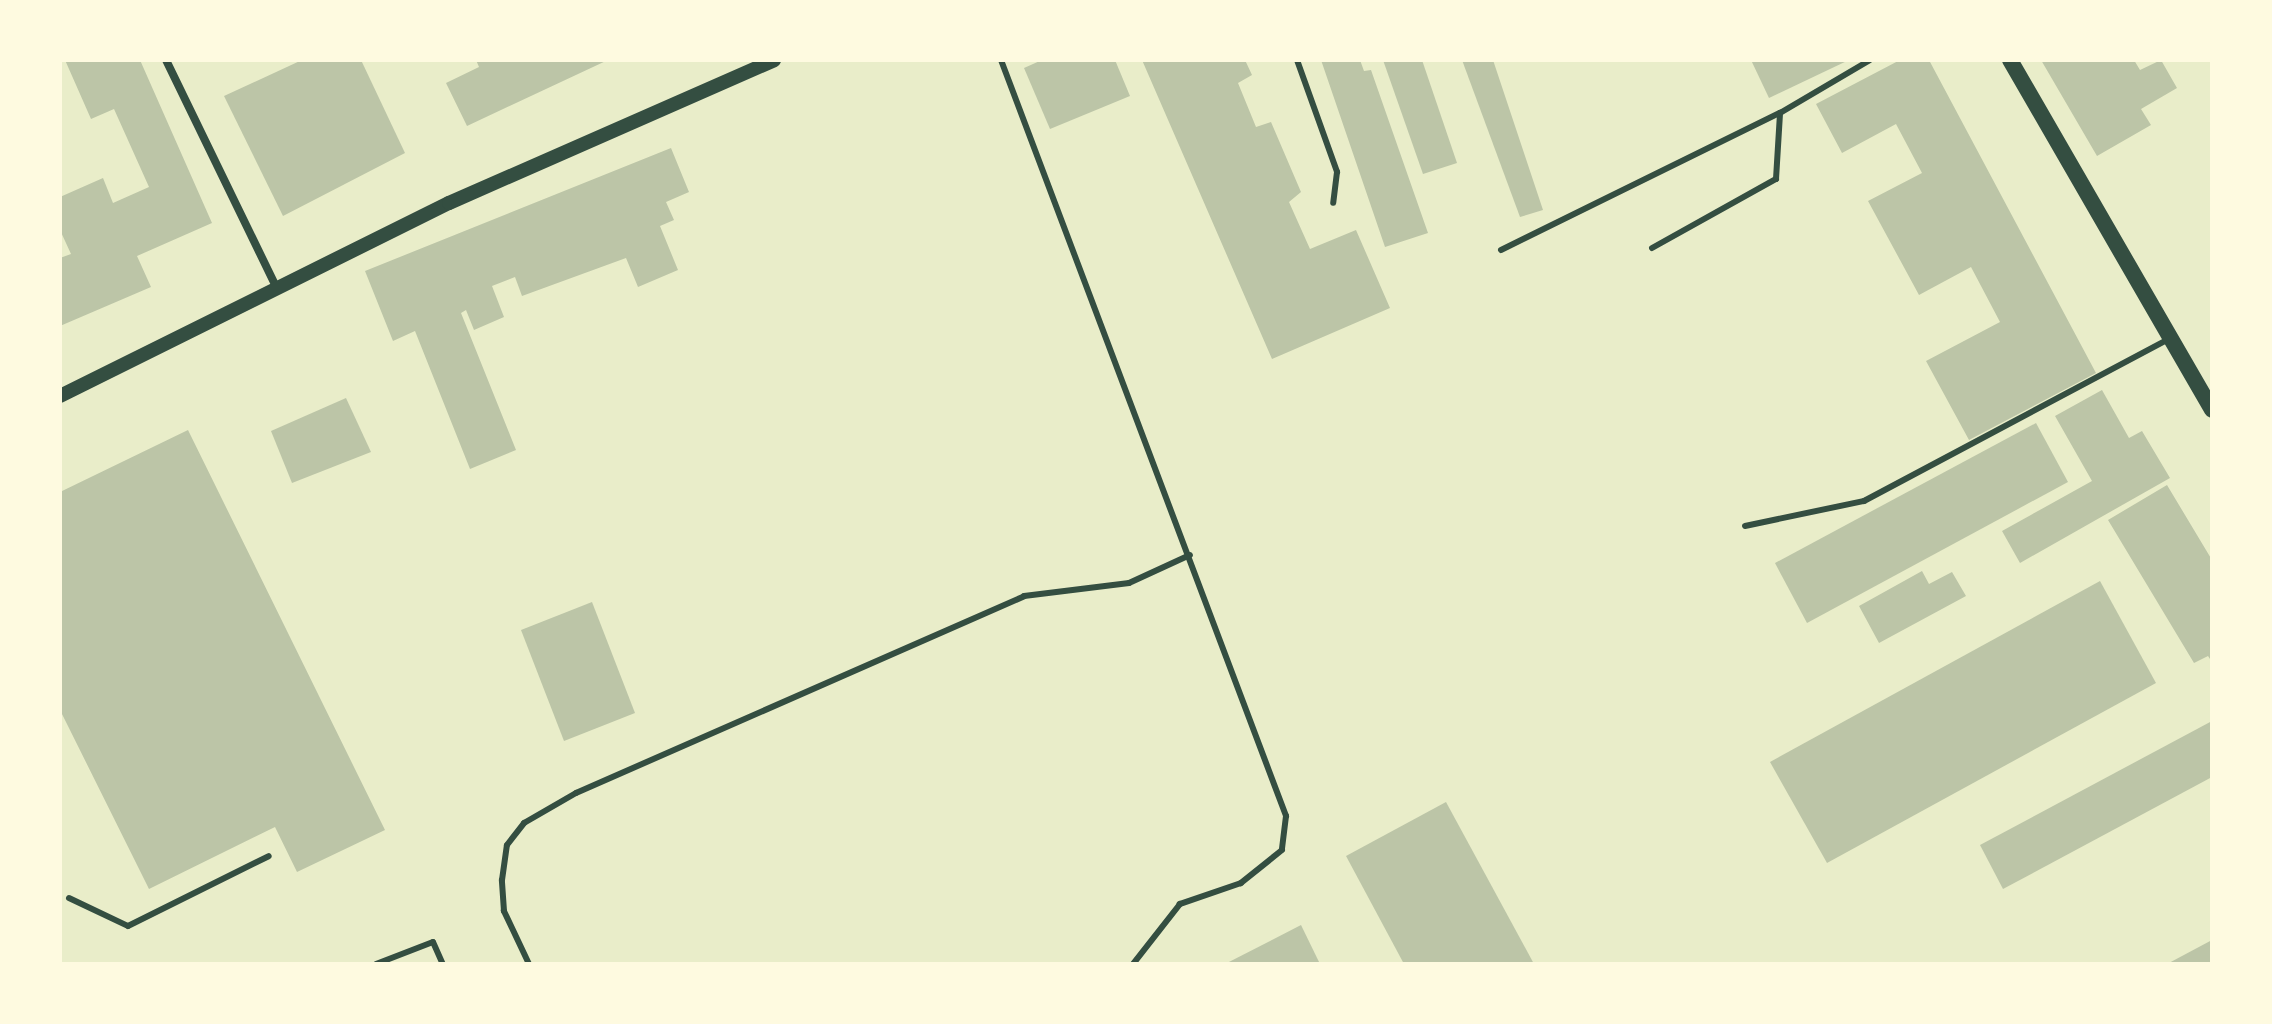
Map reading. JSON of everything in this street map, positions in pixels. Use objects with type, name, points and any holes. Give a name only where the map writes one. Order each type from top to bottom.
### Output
[{"type":"main road","points":[[2010,60],[2212,410]]},
{"type":"street","points":[[166,60],[277,289]]},
{"type":"street","points":[[60,396],[449,203],[774,60]]},
{"type":"lane","points":[[1001,60],[1286,816],[1282,850],[1241,883],[1180,904],[1133,964]]},
{"type":"lane","points":[[1297,60],[1337,172],[1333,203]]},
{"type":"lane","points":[[1501,250],[1780,113],[1870,60]]},
{"type":"lane","points":[[1652,248],[1776,179],[1780,113]]},
{"type":"lane","points":[[1745,526],[1864,501],[2170,338]]},
{"type":"lane","points":[[529,964],[504,911],[502,880],[507,845],[524,823],[576,793],[1024,596],[1129,583],[1190,555]]},
{"type":"lane","points":[[69,898],[128,926],[269,856]]},
{"type":"lane","points":[[376,964],[433,942],[443,964]]},
{"type":"building","points":[[65,60],[140,60],[212,223],[137,256],[151,287],[60,326],[60,258],[71,254],[60,230],[60,197],[103,178],[113,203],[149,187],[114,109],[91,119]]},
{"type":"building","points":[[302,60],[361,60],[405,153],[283,216],[224,96]]},
{"type":"building","points":[[476,60],[608,60],[467,126],[446,83],[479,67]]},
{"type":"building","points":[[1042,60],[1115,60],[1130,96],[1050,129],[1024,68]]},
{"type":"building","points":[[1142,60],[1245,60],[1252,75],[1238,83],[1256,127],[1271,122],[1301,192],[1289,202],[1310,249],[1356,230],[1390,308],[1272,359]]},
{"type":"building","points":[[1321,60],[1360,60],[1364,71],[1371,70],[1428,233],[1385,247]]},
{"type":"building","points":[[1383,60],[1422,60],[1457,163],[1423,174]]},
{"type":"building","points":[[1462,60],[1493,60],[1543,210],[1520,217]]},
{"type":"building","points":[[1751,60],[1849,60],[1769,98]]},
{"type":"building","points":[[1900,60],[1929,60],[2096,373],[1969,440],[1926,361],[2000,322],[1971,267],[1919,295],[1868,201],[1922,173],[1896,124],[1842,153],[1816,104]]},
{"type":"building","points":[[2041,60],[2134,60],[2140,70],[2161,60],[2177,88],[2141,109],[2151,125],[2097,156]]},
{"type":"building","points":[[671,148],[689,192],[666,202],[674,220],[660,226],[678,270],[638,287],[626,258],[522,296],[515,277],[492,286],[504,317],[474,330],[466,310],[461,313],[516,450],[470,469],[415,331],[393,341],[365,271]]},
{"type":"building","points":[[2102,390],[2129,438],[2142,431],[2170,478],[2020,563],[2002,531],[2092,481],[2055,416]]},
{"type":"building","points":[[346,398],[371,452],[292,483],[271,431]]},
{"type":"building","points":[[2036,423],[2068,482],[1807,623],[1775,563]]},
{"type":"building","points":[[188,430],[385,830],[297,872],[275,827],[149,889],[60,710],[60,492]]},
{"type":"building","points":[[2167,485],[2212,560],[2212,662],[2208,656],[2194,663],[2108,520]]},
{"type":"building","points":[[1922,571],[1929,584],[1952,572],[1966,596],[1879,643],[1859,606]]},
{"type":"building","points":[[2100,581],[2156,683],[1827,863],[1770,762]]},
{"type":"building","points":[[592,602],[635,713],[564,741],[521,630]]},
{"type":"building","points":[[2212,721],[2212,777],[2003,889],[1980,845]]},
{"type":"building","points":[[1446,802],[1534,964],[1404,964],[1346,856]]},
{"type":"building","points":[[1301,925],[1320,964],[1225,964]]},
{"type":"building","points":[[2212,940],[2212,964],[2167,964]]}]
